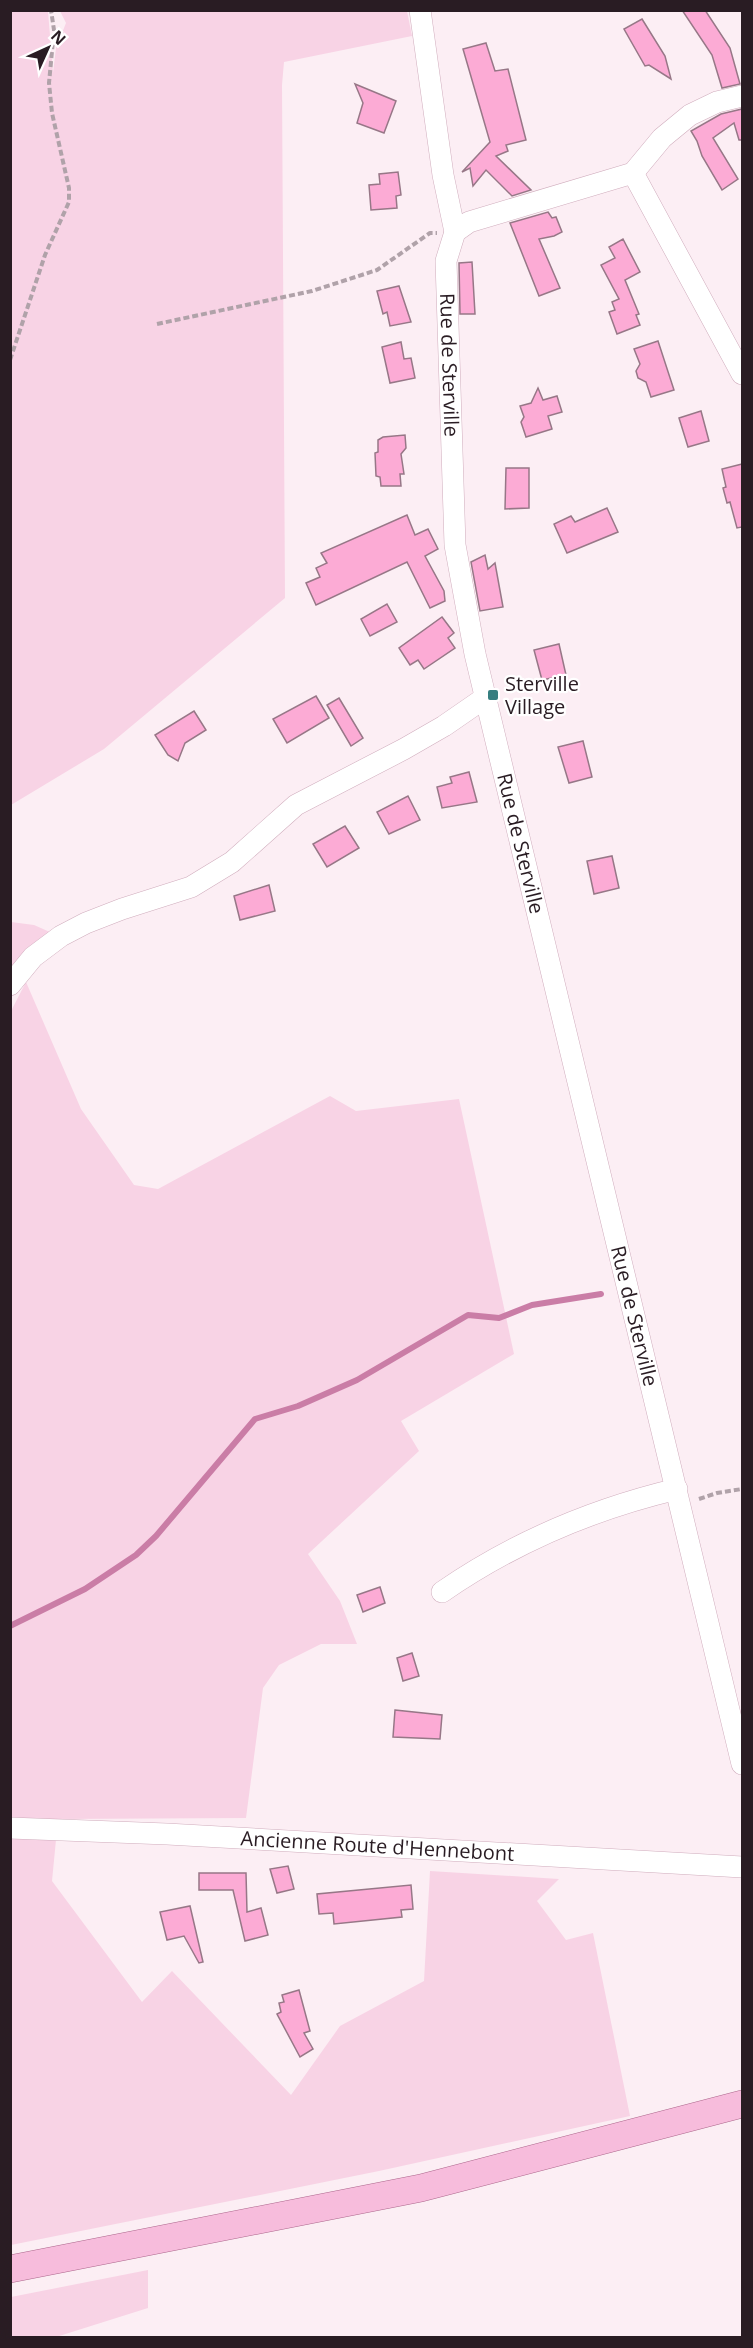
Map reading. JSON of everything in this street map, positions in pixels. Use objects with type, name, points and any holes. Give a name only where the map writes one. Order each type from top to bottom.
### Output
[{"type":"main road","points":[[10,2269],[420,2188],[742,2104]]},
{"type":"street","points":[[420,10],[443,175],[455,232],[469,222],[633,173],[662,138],[690,115],[717,102],[742,96]]},
{"type":"street","points":[[633,173],[742,374]]},
{"type":"street","name":"Rue de Sterville","points":[[455,232],[446,261],[455,545],[475,654],[742,1764]]},
{"type":"street","points":[[10,985],[33,957],[61,936],[86,922],[191,887],[232,862],[296,805],[444,726],[486,697]]},
{"type":"street","points":[[442,1592],[476,1569],[559,1527],[646,1498],[679,1497]]},
{"type":"street","name":"Ancienne Route d'Hennebont","points":[[10,1828],[167,1834],[742,1868]]},
{"type":"path","points":[[10,360],[45,255],[69,202],[69,188],[52,113],[49,83],[54,30],[51,10]]},
{"type":"path","points":[[156,324],[312,291],[377,270],[430,233],[455,232]]},
{"type":"path","points":[[679,1497],[742,1489]]},
{"type":"shaded area","points":[[10,11],[48,11],[53,73],[56,48],[66,23],[60,11],[407,11],[412,36],[284,62],[282,85],[285,598],[104,749],[11,805]]},
{"type":"shaded area","points":[[11,922],[34,925],[52,933],[11,972]]},
{"type":"shaded area","points":[[26,982],[81,1109],[134,1185],[158,1189],[330,1096],[356,1111],[459,1099],[514,1354],[401,1421],[419,1451],[308,1554],[340,1601],[357,1644],[321,1644],[279,1665],[263,1688],[246,1818],[58,1819],[52,1881],[142,2002],[172,1971],[291,2095],[340,2026],[424,1981],[430,1871],[559,1879],[537,1901],[566,1940],[593,1933],[630,2116],[379,2171],[11,2245],[10,1013]]},
{"type":"shaded area","points":[[148,2270],[148,2308],[56,2337],[11,2337],[11,2297]]},
{"type":"building","points":[[682,10],[705,10],[730,48],[740,84],[722,88],[712,55]]},
{"type":"building","points":[[642,19],[665,56],[671,79],[649,65],[645,66],[624,29]]},
{"type":"building","points":[[486,43],[495,71],[508,69],[526,140],[506,145],[508,151],[496,156],[531,190],[512,196],[486,170],[473,186],[470,168],[462,172],[490,142],[463,49]]},
{"type":"building","points":[[355,84],[396,101],[384,133],[357,123],[363,103]]},
{"type":"building","points":[[742,109],[742,140],[739,140],[734,123],[713,138],[738,179],[722,190],[702,156],[691,131],[721,114]]},
{"type":"building","points":[[398,172],[401,195],[396,196],[397,208],[371,210],[369,185],[380,184],[379,174]]},
{"type":"building","points":[[548,212],[552,218],[556,217],[562,232],[539,239],[560,288],[539,296],[510,223]]},
{"type":"building","points":[[623,239],[640,272],[625,280],[639,314],[636,315],[640,325],[617,334],[609,312],[615,310],[612,302],[619,299],[601,265],[615,258],[609,247]]},
{"type":"building","points":[[472,262],[475,314],[460,314],[459,263]]},
{"type":"building","points":[[399,286],[411,322],[390,326],[387,312],[383,314],[377,291]]},
{"type":"building","points":[[658,341],[674,390],[651,397],[646,382],[638,378],[636,371],[640,364],[634,349]]},
{"type":"building","points":[[401,342],[404,359],[411,358],[415,378],[390,383],[382,347]]},
{"type":"building","points":[[538,388],[543,400],[557,396],[562,412],[548,416],[552,429],[526,437],[521,422],[524,417],[520,406],[531,403]]},
{"type":"building","points":[[701,411],[709,441],[688,447],[679,418]]},
{"type":"building","points":[[405,435],[406,448],[401,454],[404,474],[400,474],[401,486],[381,486],[380,477],[376,476],[375,453],[378,452],[378,440],[383,437]]},
{"type":"building","points":[[742,464],[742,527],[737,528],[730,502],[727,503],[723,488],[726,487],[722,469]]},
{"type":"building","points":[[506,468],[529,468],[529,508],[505,509]]},
{"type":"building","points":[[607,508],[618,532],[567,553],[554,524],[571,516],[575,522]]},
{"type":"building","points":[[407,515],[415,535],[428,529],[438,549],[425,556],[444,591],[445,601],[430,608],[407,562],[316,605],[306,583],[320,577],[316,568],[327,563],[321,553]]},
{"type":"building","points":[[485,555],[488,569],[495,563],[503,607],[480,611],[471,562]]},
{"type":"building","points":[[387,604],[397,622],[370,636],[361,619]]},
{"type":"building","points":[[442,617],[454,633],[448,638],[455,648],[424,669],[418,660],[410,665],[399,648]]},
{"type":"building","points":[[559,644],[566,675],[542,680],[534,650]]},
{"type":"building","points":[[316,696],[329,718],[287,743],[273,719]]},
{"type":"building","points":[[339,698],[363,738],[351,746],[327,705]]},
{"type":"building","points":[[194,711],[206,730],[185,743],[178,761],[168,755],[155,735]]},
{"type":"building","points":[[583,741],[592,777],[569,783],[558,747]]},
{"type":"building","points":[[469,772],[477,802],[442,808],[437,787],[452,783],[450,777]]},
{"type":"building","points":[[408,796],[420,820],[389,834],[377,812]]},
{"type":"building","points":[[345,826],[359,848],[327,867],[313,844]]},
{"type":"building","points":[[612,856],[619,888],[594,894],[587,861]]},
{"type":"building","points":[[269,885],[275,911],[240,920],[234,896]]},
{"type":"building","points":[[380,1587],[385,1603],[363,1612],[357,1595]]},
{"type":"building","points":[[412,1653],[419,1676],[403,1681],[397,1658]]},
{"type":"building","points":[[395,1710],[442,1715],[440,1739],[393,1737]]},
{"type":"building","points":[[288,1866],[294,1889],[277,1893],[270,1869]]},
{"type":"building","points":[[199,1873],[246,1873],[247,1912],[261,1908],[268,1935],[245,1941],[233,1890],[199,1890]]},
{"type":"building","points":[[411,1885],[413,1909],[401,1910],[402,1917],[334,1924],[333,1913],[319,1914],[317,1894]]},
{"type":"building","points":[[190,1906],[203,1962],[199,1963],[184,1936],[167,1940],[160,1912]]},
{"type":"building","points":[[299,1990],[310,2031],[304,2033],[313,2049],[300,2057],[277,2014],[281,2012],[279,2003],[284,2002],[282,1995]]},
{"type":"waterway","points":[[10,1626],[85,1589],[136,1555],[156,1536],[255,1419],[298,1406],[357,1380],[468,1315],[499,1318],[532,1305],[601,1294]]},
{"type":"place","name":"Sterville Village","points":[[493,695]]}]
